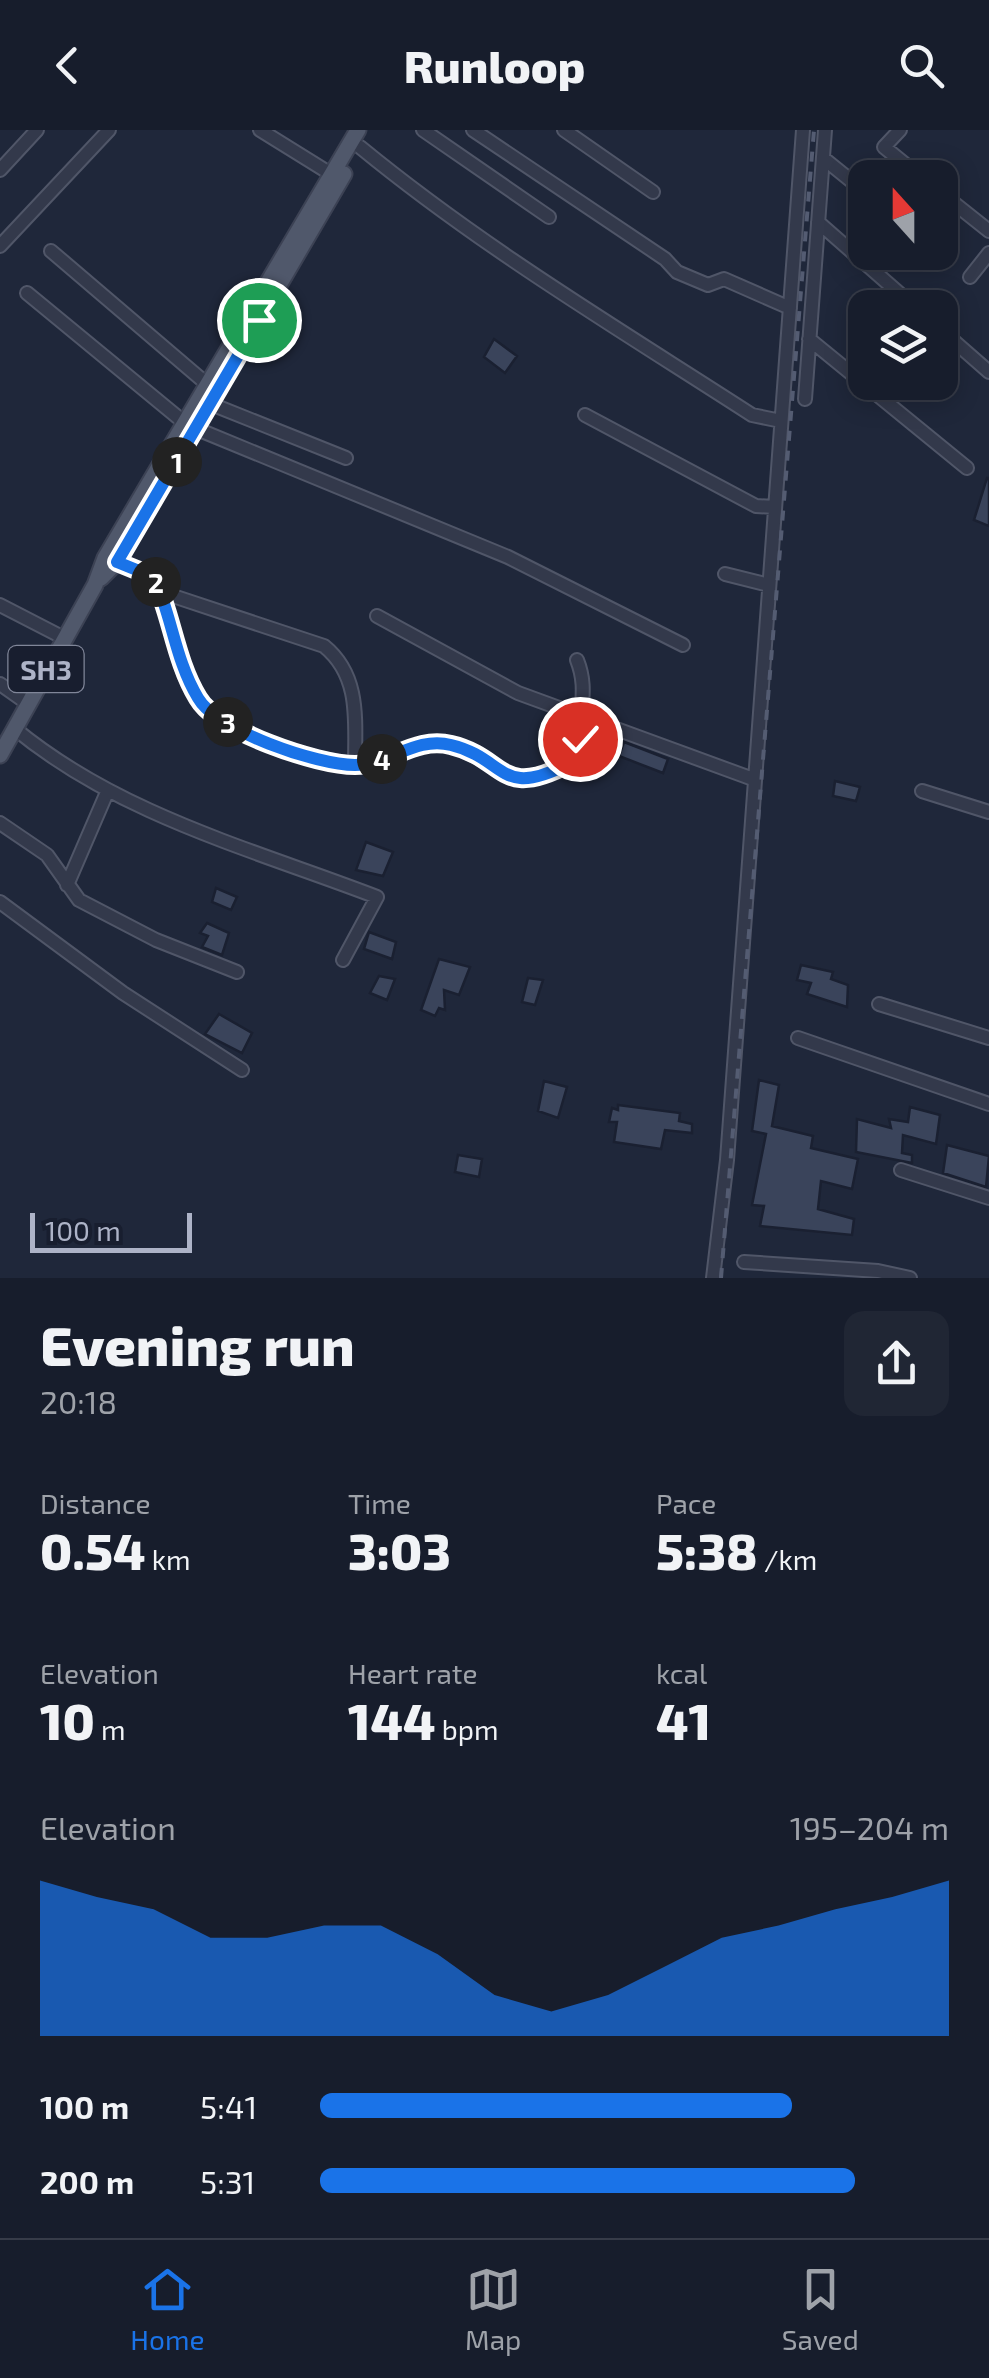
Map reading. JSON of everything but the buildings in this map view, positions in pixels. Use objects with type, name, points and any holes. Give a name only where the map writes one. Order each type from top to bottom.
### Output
[{"type":"main road","name":"SH3","points":[[1,753],[95,584],[105,558],[211,404],[336,178],[358,130]]},
{"type":"main road","name":"SH3","points":[[95,584],[117,562],[192,427],[208,385],[370,130]]},
{"type":"street","points":[[0,170],[37,130]]},
{"type":"street","points":[[0,246],[110,130]]},
{"type":"street","points":[[260,130],[336,178]]},
{"type":"street","points":[[423,130],[549,217]]},
{"type":"street","points":[[473,130],[666,259],[677,272],[708,285],[724,279],[790,308]]},
{"type":"street","points":[[564,130],[653,192]]},
{"type":"street","points":[[712,1278],[728,1160],[752,779],[803,130]]},
{"type":"street","points":[[805,399],[825,130]]},
{"type":"street","points":[[899,160],[884,148],[900,130]]},
{"type":"street","points":[[360,147],[433,207],[580,306],[752,415],[781,420]]},
{"type":"street","points":[[823,158],[848,178]]},
{"type":"street","points":[[958,206],[989,231]]},
{"type":"street","points":[[818,222],[895,290]]},
{"type":"street","points":[[52,251],[208,385]]},
{"type":"street","points":[[970,277],[989,253]]},
{"type":"street","points":[[28,293],[192,427],[508,557],[684,645]]},
{"type":"street","points":[[809,339],[967,468]]},
{"type":"street","points":[[958,345],[989,372]]},
{"type":"street","points":[[211,404],[346,458]]},
{"type":"street","points":[[585,416],[756,506],[775,507]]},
{"type":"street","points":[[117,562],[154,577],[172,640],[198,699],[211,716],[282,750],[354,765],[426,744],[452,745],[511,778],[528,780],[568,764],[580,739],[585,683],[577,660]]},
{"type":"street","points":[[726,574],[768,586]]},
{"type":"street","points":[[161,592],[324,646],[336,656],[346,671],[355,703],[354,765]]},
{"type":"street","points":[[0,604],[64,638]]},
{"type":"street","points":[[377,616],[518,693],[752,779]]},
{"type":"street","points":[[0,684],[27,703]]},
{"type":"street","points":[[14,728],[40,750],[108,790],[206,836],[377,897],[344,960]]},
{"type":"street","points":[[67,885],[108,790]]},
{"type":"street","points":[[922,791],[989,812]]},
{"type":"street","points":[[0,823],[47,855],[79,900],[156,940],[238,972]]},
{"type":"street","points":[[0,902],[122,993],[242,1070]]},
{"type":"street","points":[[880,1004],[989,1038]]},
{"type":"street","points":[[798,1038],[989,1104]]},
{"type":"street","points":[[901,1170],[989,1198]]},
{"type":"street","points":[[744,1262],[878,1271],[910,1278]]},
{"type":"railway","points":[[721,1278],[814,130]]},
{"type":"route","points":[[259,320],[117,562],[131,564],[154,577],[172,640],[198,699],[211,716],[235,724],[282,750],[354,765],[426,744],[452,745],[511,778],[528,780],[568,764],[580,739]]}]
